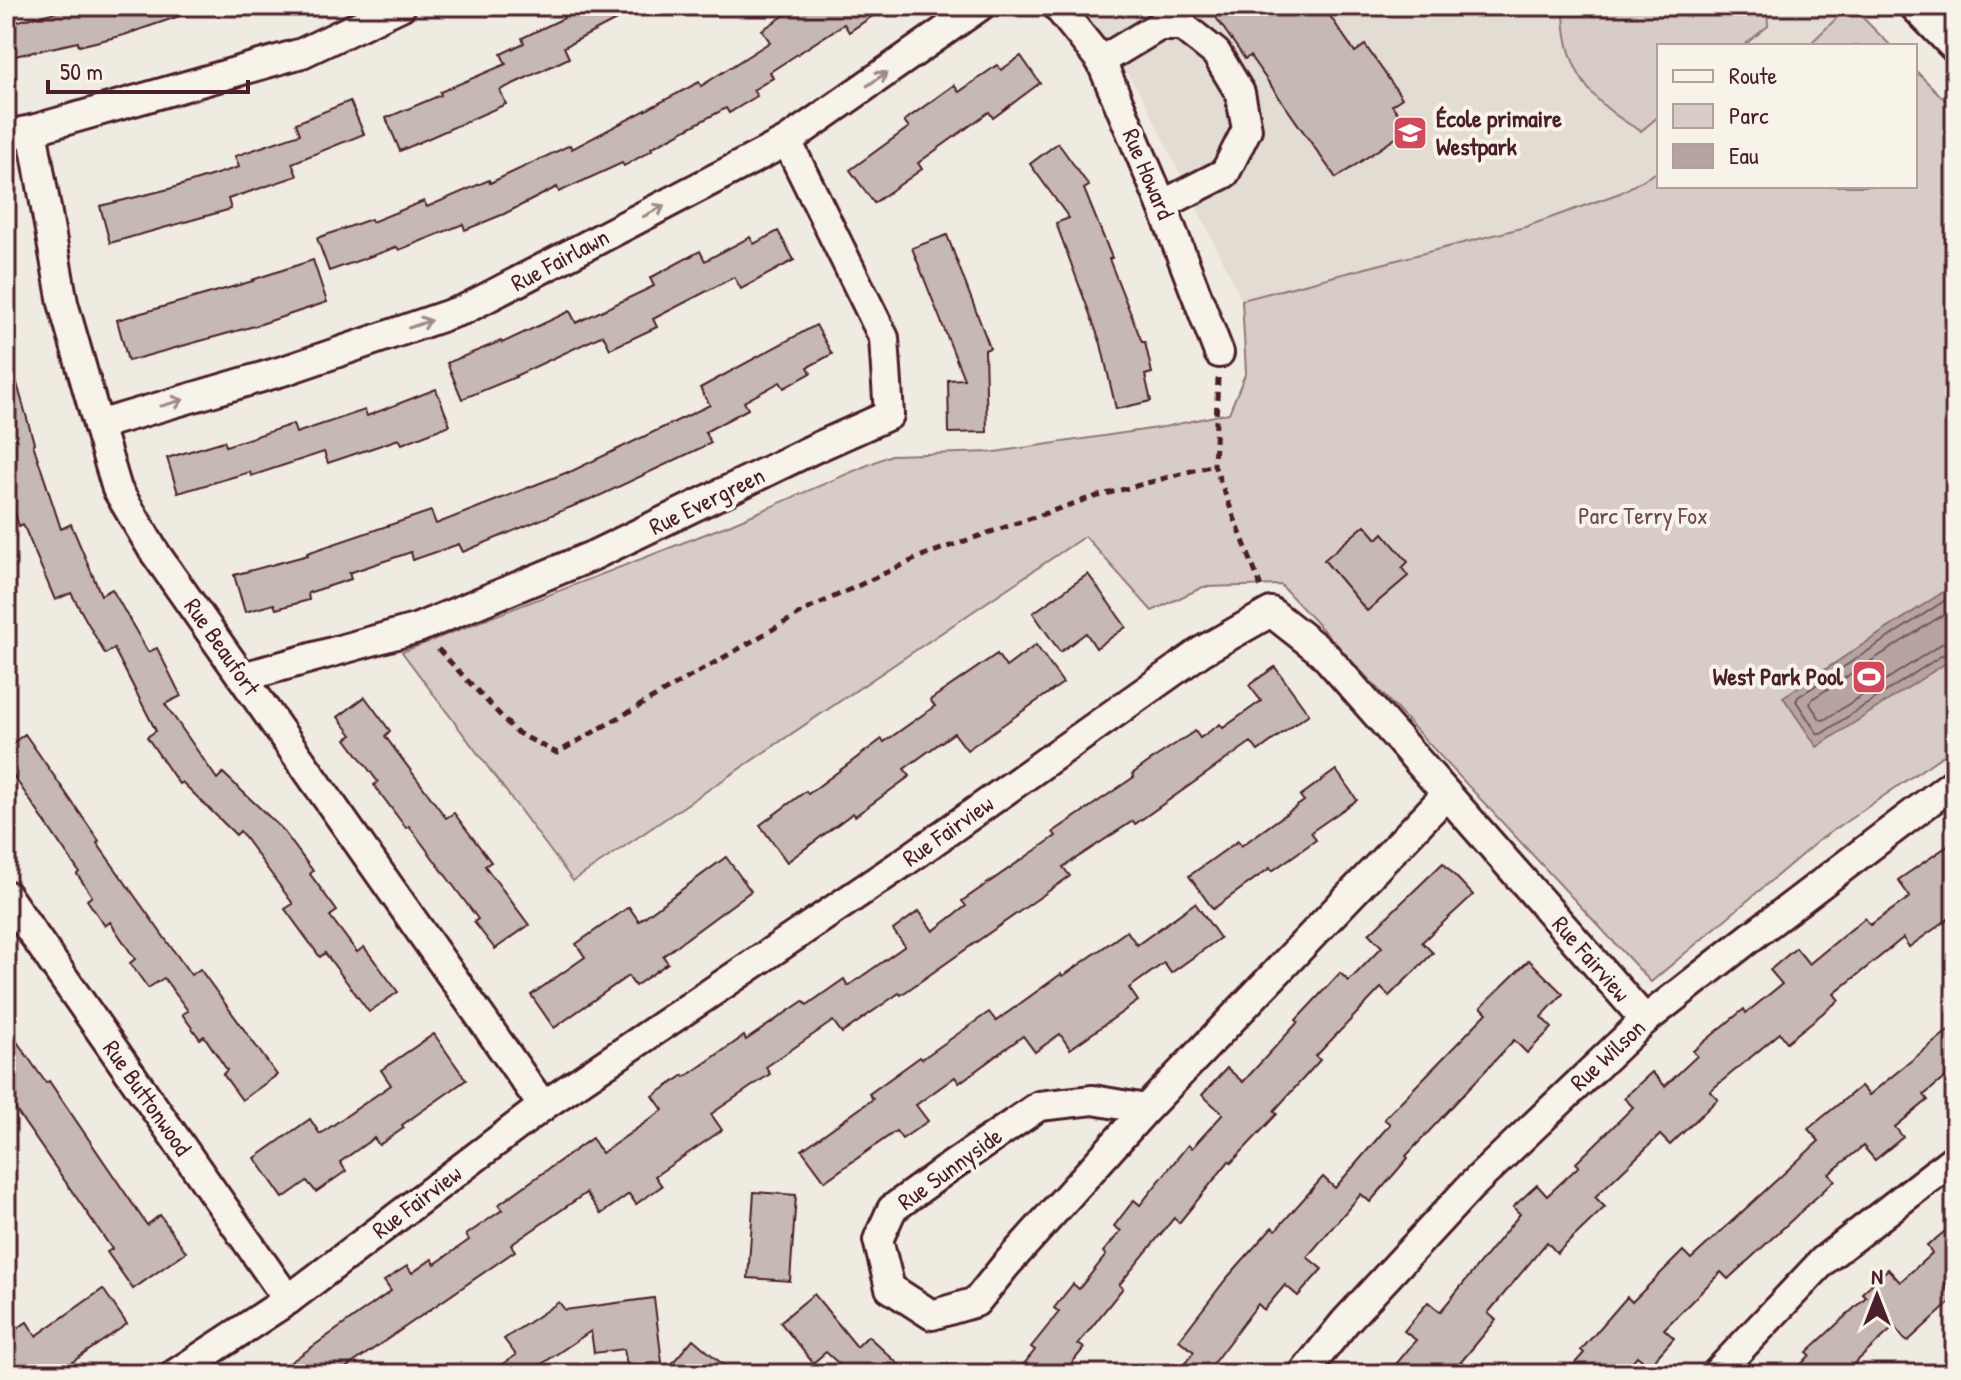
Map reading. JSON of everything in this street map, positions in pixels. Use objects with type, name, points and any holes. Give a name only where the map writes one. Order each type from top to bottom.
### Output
[{"type":"street","points":[[19,133],[302,53],[401,6]]},
{"type":"street","name":"Rue Fairlawn","points":[[98,425],[286,370],[465,309],[787,141],[980,6]]},
{"type":"street","name":"Rue Howard","points":[[1057,6],[1101,61],[1162,205],[1219,353]]},
{"type":"street","points":[[1914,6],[1955,48]]},
{"type":"street","points":[[1101,61],[1159,26],[1182,26],[1216,53],[1240,93],[1247,129],[1225,173],[1162,205]]},
{"type":"street","name":"Rue Beaufort","points":[[19,133],[63,303],[117,489],[153,550],[543,1106]]},
{"type":"street","name":"Rue Evergreen","points":[[243,677],[418,628],[592,556],[889,415],[884,338],[787,141]]},
{"type":"street","name":"Rue Fairview","points":[[175,1374],[288,1300],[543,1106],[903,863],[1202,651],[1271,612],[1323,653],[1645,1020]]},
{"type":"street","name":"Rue Wilson","points":[[1303,1374],[1345,1322],[1470,1187],[1645,1020],[1955,782]]},
{"type":"street","name":"Rue Sunnyside","points":[[1146,1109],[1093,1100],[1039,1106],[944,1171],[892,1209],[878,1240],[890,1288],[932,1315],[976,1302],[1146,1109],[1446,795]]},
{"type":"street","name":"Rue Buttonwood","points":[[6,895],[288,1300]]},
{"type":"street","points":[[1716,1374],[1824,1260],[1955,1158]]},
{"type":"path","points":[[1219,353],[1214,465],[1271,612]]},
{"type":"path","points":[[418,628],[516,732],[557,753],[810,608],[924,555],[1087,499],[1214,465]]},
{"type":"shaded area","name":"École primaire Westpark","points":[[1080,6],[1849,6],[1810,44],[1657,44],[1657,172],[1620,193],[1525,227],[1242,300],[1142,96]]},
{"type":"green space","points":[[1564,6],[1767,6],[1768,26],[1746,44],[1657,44],[1657,118],[1641,131],[1607,108],[1583,80],[1574,65],[1565,27]]},
{"type":"green space","points":[[1851,6],[1889,44],[1810,44]]},
{"type":"green space","name":"Parc Terry Fox","points":[[1917,72],[1955,110],[1955,747],[1818,841],[1651,982],[1281,585],[1203,587],[1152,611],[1085,536],[573,881],[402,652],[731,524],[891,455],[995,452],[1164,427],[1229,413],[1246,372],[1242,300],[1525,227],[1620,193],[1657,172],[1657,188],[1917,188]]},
{"type":"water","name":"West Park Pool","points":[[1951,587],[1955,593],[1955,657],[1817,747],[1783,697]]},
{"type":"building","points":[[81,6],[196,6],[197,10],[124,35],[6,58],[6,24]]},
{"type":"building","points":[[576,6],[643,6],[564,47],[569,58],[500,90],[506,104],[400,151],[386,118],[506,64],[501,54],[524,43],[522,38],[564,18],[561,13]]},
{"type":"building","points":[[799,6],[887,6],[849,32],[844,24],[770,72],[773,78],[753,90],[757,96],[729,113],[726,108],[624,166],[622,163],[559,192],[557,187],[465,230],[463,224],[399,250],[397,247],[329,271],[317,238],[371,219],[372,222],[424,201],[427,207],[489,180],[490,183],[570,145],[572,149],[699,82],[701,86],[770,42],[762,30]]},
{"type":"building","points":[[1208,6],[1323,6],[1355,52],[1365,45],[1402,98],[1392,105],[1409,129],[1336,178],[1250,56],[1245,59]]},
{"type":"building","points":[[1021,56],[1040,83],[993,118],[989,112],[918,163],[922,169],[874,203],[850,170],[909,127],[904,121],[954,85],[959,92],[997,65],[1001,70]]},
{"type":"building","points":[[350,101],[364,134],[292,163],[297,176],[228,199],[231,209],[110,243],[100,206],[239,167],[235,156],[300,134],[296,123]]},
{"type":"building","points":[[1058,143],[1089,186],[1084,189],[1112,258],[1109,259],[1142,342],[1145,342],[1152,373],[1145,375],[1151,401],[1116,409],[1101,344],[1056,223],[1069,218],[1030,164]]},
{"type":"building","points":[[778,231],[794,260],[741,289],[734,277],[653,319],[657,327],[610,349],[603,335],[462,399],[447,363],[502,343],[570,311],[576,323],[654,286],[650,278],[700,251],[705,261],[750,237],[754,244]]},
{"type":"building","points":[[947,235],[990,348],[985,350],[987,432],[949,433],[948,380],[964,379],[912,248]]},
{"type":"building","points":[[313,260],[327,302],[258,325],[128,361],[117,320],[253,281]]},
{"type":"building","points":[[816,325],[832,354],[808,367],[811,373],[784,388],[780,382],[744,402],[748,409],[705,432],[711,443],[595,498],[463,552],[459,544],[413,560],[411,552],[349,573],[351,579],[308,593],[309,600],[276,609],[274,604],[245,612],[234,575],[308,555],[431,511],[436,524],[568,473],[710,405],[700,388]]},
{"type":"building","points":[[12,366],[61,529],[71,524],[101,595],[112,589],[148,652],[157,648],[181,696],[165,704],[217,779],[223,773],[281,828],[313,871],[310,874],[337,911],[330,916],[357,952],[364,947],[398,992],[369,1012],[325,953],[320,957],[285,909],[293,904],[240,831],[236,835],[182,782],[179,784],[147,737],[156,731],[114,649],[105,654],[71,593],[55,600],[23,524],[19,526],[6,486],[6,367]]},
{"type":"building","points":[[436,389],[450,425],[402,444],[399,439],[328,463],[324,452],[251,476],[250,472],[178,493],[167,458],[224,441],[226,446],[293,424],[296,433],[365,410],[367,416]]},
{"type":"building","points":[[1365,525],[1377,539],[1383,533],[1408,562],[1402,568],[1408,576],[1367,611],[1324,560]]},
{"type":"building","points":[[1088,574],[1126,627],[1096,648],[1086,633],[1060,652],[1033,613]]},
{"type":"building","points":[[1036,645],[1063,683],[967,750],[954,733],[904,769],[910,776],[787,862],[760,825],[882,739],[884,742],[935,706],[930,700],[997,654],[1006,667]]},
{"type":"building","points":[[1275,667],[1309,714],[1258,751],[1251,742],[1135,824],[1133,821],[1063,867],[1070,876],[901,995],[899,993],[842,1033],[833,1021],[766,1067],[770,1074],[711,1114],[722,1130],[655,1176],[662,1186],[636,1204],[629,1194],[601,1214],[586,1193],[511,1245],[515,1251],[337,1374],[274,1374],[391,1291],[384,1281],[407,1266],[412,1273],[432,1259],[435,1264],[469,1240],[466,1235],[502,1210],[498,1205],[592,1138],[602,1153],[663,1110],[653,1096],[744,1036],[746,1040],[803,1001],[807,1005],[844,979],[848,986],[905,946],[893,930],[919,911],[933,931],[966,906],[962,901],[1056,836],[1053,832],[1134,777],[1132,774],[1157,756],[1195,731],[1200,738],[1220,724],[1223,728],[1261,701],[1249,685]]},
{"type":"building","points":[[365,697],[390,731],[385,736],[446,818],[454,813],[491,862],[485,866],[529,925],[495,949],[474,922],[478,919],[409,826],[406,828],[374,785],[378,782],[346,739],[352,735],[338,717]]},
{"type":"building","points":[[25,734],[99,841],[97,843],[191,975],[200,969],[277,1075],[242,1100],[223,1074],[227,1070],[204,1036],[200,1039],[182,1014],[188,1011],[164,978],[148,988],[130,963],[135,959],[110,922],[105,926],[87,900],[92,896],[77,874],[79,872],[6,765],[6,748]]},
{"type":"building","points":[[1336,770],[1357,800],[1311,832],[1316,840],[1213,909],[1189,876],[1238,841],[1241,846],[1304,801],[1300,796]]},
{"type":"building","points":[[1955,841],[1955,914],[1909,947],[1903,938],[1834,994],[1839,1000],[1787,1042],[1780,1033],[1710,1091],[1718,1099],[1670,1145],[1660,1135],[1595,1197],[1605,1207],[1557,1253],[1547,1242],[1488,1313],[1496,1320],[1451,1374],[1388,1374],[1416,1340],[1404,1331],[1428,1302],[1440,1312],[1520,1214],[1513,1207],[1537,1185],[1547,1196],[1579,1166],[1576,1163],[1633,1107],[1624,1098],[1652,1072],[1665,1086],[1697,1056],[1693,1051],[1744,1009],[1746,1013],[1782,984],[1770,970],[1796,948],[1809,964],[1865,918],[1870,925],[1910,897],[1898,880]]},
{"type":"building","points":[[726,857],[751,891],[663,956],[668,963],[635,986],[628,976],[554,1028],[531,995],[585,957],[576,944],[629,907],[639,921]]},
{"type":"building","points":[[1443,863],[1473,895],[1422,942],[1433,953],[1389,996],[1381,988],[1316,1056],[1320,1060],[1274,1111],[1277,1114],[1231,1163],[1229,1161],[1179,1223],[1174,1218],[1119,1285],[1123,1288],[1078,1344],[1084,1348],[1063,1374],[1016,1374],[1035,1350],[1031,1347],[1059,1312],[1054,1308],[1073,1284],[1079,1289],[1106,1255],[1103,1252],[1121,1231],[1114,1226],[1134,1200],[1140,1205],[1188,1145],[1192,1148],[1223,1114],[1202,1095],[1227,1068],[1243,1082],[1340,973],[1349,981],[1382,947],[1369,934]]},
{"type":"building","points":[[1195,903],[1220,938],[1171,973],[1164,963],[1129,988],[1138,1001],[1070,1049],[1060,1034],[1035,1052],[1023,1036],[959,1083],[955,1077],[916,1105],[928,1121],[902,1139],[896,1131],[825,1181],[802,1150],[873,1099],[869,1094],[989,1012],[996,1021],[1127,931],[1137,945]]},
{"type":"building","points":[[1529,960],[1563,994],[1541,1017],[1552,1028],[1527,1053],[1514,1040],[1406,1156],[1408,1158],[1370,1202],[1361,1194],[1307,1257],[1322,1269],[1298,1296],[1285,1285],[1264,1310],[1258,1304],[1205,1374],[1176,1374],[1194,1352],[1179,1340],[1226,1279],[1272,1227],[1276,1230],[1323,1177],[1335,1188],[1390,1124],[1384,1119],[1487,1013],[1481,1007]]},
{"type":"building","points":[[1955,1025],[1955,1069],[1924,1095],[1928,1100],[1895,1127],[1903,1137],[1875,1160],[1863,1146],[1829,1174],[1835,1180],[1728,1279],[1721,1272],[1664,1329],[1674,1338],[1649,1366],[1637,1356],[1622,1374],[1565,1374],[1584,1353],[1581,1350],[1627,1297],[1632,1302],[1683,1251],[1691,1259],[1819,1141],[1808,1129],[1861,1086],[1869,1095]]},
{"type":"building","points":[[6,1026],[46,1083],[49,1081],[147,1225],[160,1215],[186,1252],[133,1289],[107,1252],[112,1249],[13,1106],[15,1104],[6,1090]]},
{"type":"building","points":[[434,1034],[466,1080],[379,1145],[374,1138],[340,1162],[346,1171],[316,1192],[307,1181],[283,1198],[255,1158],[310,1119],[320,1134],[391,1085],[381,1070]]},
{"type":"building","points":[[754,1192],[796,1195],[790,1281],[748,1278]]},
{"type":"building","points":[[1955,1223],[1955,1280],[1953,1278],[1944,1285],[1955,1298],[1907,1342],[1894,1327],[1843,1374],[1792,1374],[1810,1355],[1807,1352],[1866,1297],[1862,1293],[1888,1269],[1900,1282],[1932,1253],[1927,1246]]},
{"type":"building","points":[[103,1289],[127,1324],[55,1374],[6,1374],[6,1336],[27,1322],[36,1336]]},
{"type":"building","points":[[814,1294],[857,1347],[868,1336],[909,1374],[850,1374],[826,1352],[813,1363],[780,1322]]},
{"type":"building","points":[[654,1298],[662,1362],[627,1366],[624,1349],[594,1353],[591,1331],[527,1374],[488,1374],[516,1355],[504,1339],[559,1302],[565,1310]]},
{"type":"building","points":[[693,1339],[734,1374],[663,1374]]},
{"type":"place","name":"École primaire Westpark","points":[[1410,133]]},
{"type":"place","name":"West Park Pool","points":[[1869,677]]}]
